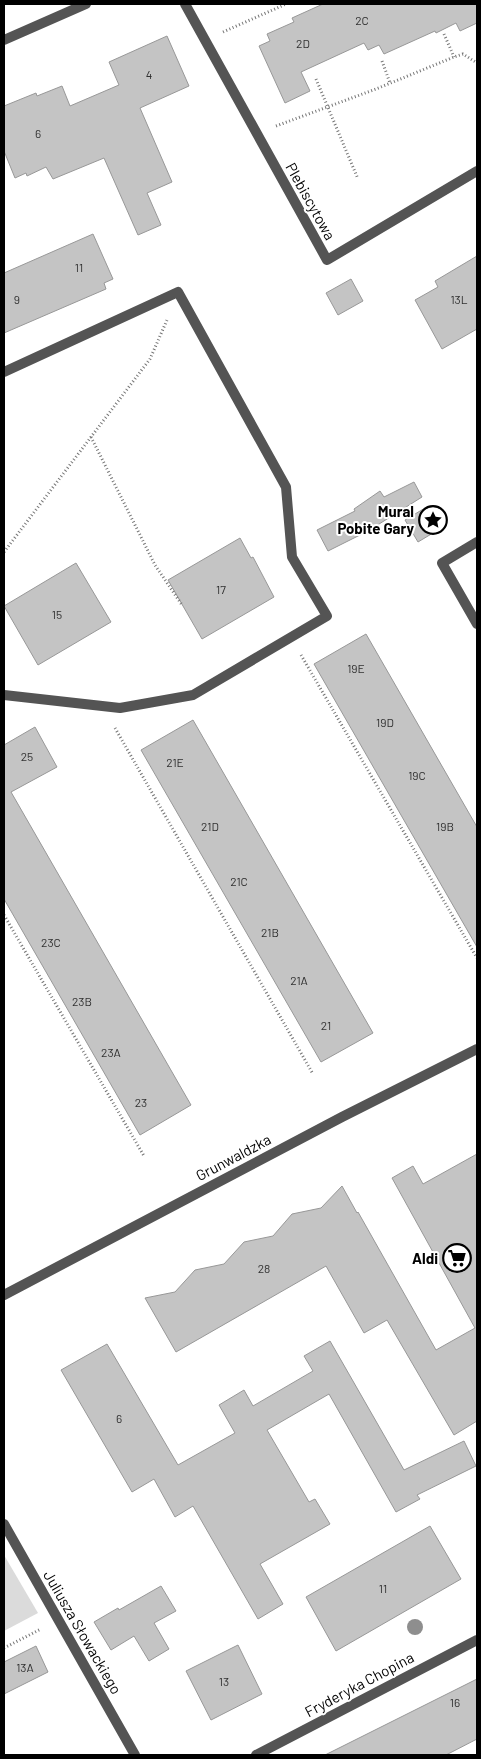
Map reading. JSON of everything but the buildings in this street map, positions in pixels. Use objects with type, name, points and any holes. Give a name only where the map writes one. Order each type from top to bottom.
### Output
[{"type":"street","points":[[4,40],[86,4]]},
{"type":"street","name":"Plebiscytowa","points":[[185,4],[327,260],[477,171]]},
{"type":"street","points":[[4,372],[178,292],[286,487],[292,558],[327,616],[193,695],[120,708],[4,695]]},
{"type":"street","points":[[477,542],[442,563],[477,624]]},
{"type":"street","name":"Grunwaldzka","points":[[4,1295],[342,1117],[477,1049]]},
{"type":"street","name":"Juliusza Słowackiego","points":[[4,1524],[136,1755]]},
{"type":"street","name":"Fryderyka Chopina","points":[[256,1755],[477,1640]]},
{"type":"path","points":[[205,40],[286,4]]},
{"type":"path","points":[[444,34],[454,57]]},
{"type":"path","points":[[257,133],[463,54],[477,63]]},
{"type":"path","points":[[382,61],[390,83]]},
{"type":"path","points":[[316,79],[358,179]]},
{"type":"path","points":[[4,552],[150,360],[178,292]]},
{"type":"path","points":[[91,437],[155,565],[182,605]]},
{"type":"path","points":[[300,653],[477,958]]},
{"type":"path","points":[[123,724],[114,725],[313,1074]]},
{"type":"path","points":[[4,915],[144,1156]]},
{"type":"path","points":[[4,1648],[59,1620]]},
{"type":"shaded area","points":[[4,1555],[38,1613],[4,1631]]},
{"type":"place","name":"Mural Pobite Gary","points":[[433,520]]},
{"type":"place","name":"Aldi","points":[[457,1258]]}]
